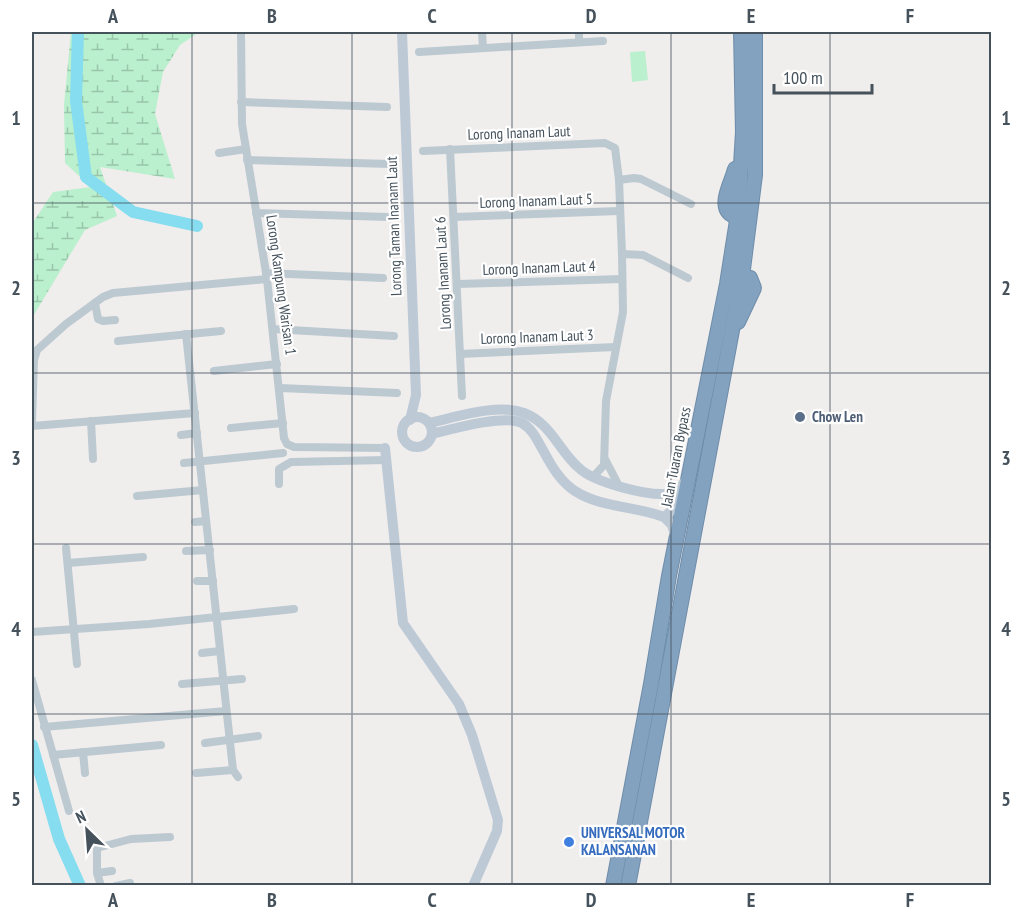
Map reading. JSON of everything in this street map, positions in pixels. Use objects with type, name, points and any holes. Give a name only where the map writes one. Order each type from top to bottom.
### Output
[{"type":"highway","points":[[738,214],[730,214],[726,203],[743,132],[741,32]]},
{"type":"highway","points":[[727,284],[742,277],[755,175],[755,32]]},
{"type":"highway","name":"Jalan Tuaran Bypass","points":[[613,885],[688,478],[727,284],[738,214],[743,210],[755,175]]},
{"type":"highway","name":"Jalan Tuaran Bypass","points":[[628,885],[732,334],[754,288],[750,278],[742,277]]},
{"type":"main road","name":"Lorong Taman Inanam Laut","points":[[402,32],[416,395],[410,420]]},
{"type":"main road","points":[[416,395],[428,425],[429,442],[421,447],[412,446],[404,436],[410,420],[428,425],[466,425],[506,420],[521,423],[532,432],[561,479],[575,491],[592,499],[664,517],[672,525],[677,542]]},
{"type":"main road","points":[[428,425],[494,411],[522,412],[539,421],[579,469],[594,477],[619,486],[655,493],[672,493],[688,478]]},
{"type":"main road","name":"Lorong Kampung Warisan 1","points":[[385,448],[404,436]]},
{"type":"main road","points":[[385,448],[403,623],[459,704],[472,735],[498,820],[497,831],[473,885]]},
{"type":"main road","points":[[664,517],[675,508],[672,493]]},
{"type":"street","name":"Lorong Kampung Warisan 1","points":[[240,32],[241,102],[247,160],[266,276],[284,438],[289,446],[385,448]]},
{"type":"street","points":[[482,32],[483,48]]},
{"type":"street","points":[[579,32],[579,42]]},
{"type":"street","points":[[419,52],[603,41]]},
{"type":"street","points":[[241,102],[387,107]]},
{"type":"street","name":"Lorong Inanam Laut","points":[[423,151],[605,143],[615,148],[619,180]]},
{"type":"street","points":[[219,153],[246,149]]},
{"type":"street","name":"Lorong Inanam Laut 6","points":[[450,149],[462,396]]},
{"type":"street","points":[[247,160],[391,164]]},
{"type":"street","points":[[619,486],[605,457],[603,438],[606,401],[623,312],[619,180],[641,179],[691,204]]},
{"type":"street","name":"Lorong Inanam Laut 5","points":[[454,217],[619,211]]},
{"type":"street","points":[[256,213],[388,218]]},
{"type":"street","points":[[622,254],[643,255],[688,278]]},
{"type":"street","points":[[32,421],[34,360],[37,350],[66,324],[113,293],[266,276],[383,278]]},
{"type":"street","name":"Lorong Inanam Laut 4","points":[[457,284],[622,279]]},
{"type":"street","points":[[95,303],[98,319],[115,320]]},
{"type":"street","points":[[273,329],[394,336]]},
{"type":"street","points":[[118,341],[220,331]]},
{"type":"street","points":[[186,334],[226,711],[236,774],[196,773]]},
{"type":"street","name":"Lorong Inanam Laut 3","points":[[460,354],[615,348]]},
{"type":"street","points":[[214,371],[277,364]]},
{"type":"street","points":[[181,379],[191,378]]},
{"type":"street","points":[[280,388],[397,393]]},
{"type":"street","points":[[32,426],[195,413]]},
{"type":"street","points":[[91,421],[93,459]]},
{"type":"street","points":[[231,428],[283,423]]},
{"type":"street","points":[[181,435],[197,433]]},
{"type":"street","points":[[184,463],[283,453]]},
{"type":"street","points":[[594,477],[602,469],[605,457]]},
{"type":"street","points":[[279,484],[279,468],[291,462],[387,460]]},
{"type":"street","points":[[137,496],[203,490]]},
{"type":"street","points":[[195,522],[207,521]]},
{"type":"street","points":[[66,548],[77,664]]},
{"type":"street","points":[[186,551],[210,550]]},
{"type":"street","points":[[68,563],[143,557]]},
{"type":"street","points":[[197,581],[213,581]]},
{"type":"street","points":[[32,632],[217,618],[294,609]]},
{"type":"street","points":[[202,653],[220,651]]},
{"type":"street","points":[[182,684],[242,679]]},
{"type":"street","points":[[32,680],[69,811]]},
{"type":"street","points":[[44,727],[226,711]]},
{"type":"street","points":[[205,743],[258,736]]},
{"type":"street","points":[[53,755],[161,745]]},
{"type":"street","points":[[83,752],[85,773]]},
{"type":"street","points":[[101,885],[97,873],[96,850],[100,846],[131,839],[170,837]]},
{"type":"street","points":[[97,873],[112,872]]},
{"type":"street","points":[[116,885],[130,883]]},
{"type":"green space","points":[[71,32],[199,32],[180,45],[163,72],[155,114],[175,179],[100,167],[117,216],[85,230],[32,318],[32,224],[53,192],[91,187],[65,163],[64,105]]},
{"type":"green space","points":[[645,51],[648,80],[632,82],[630,52]]},
{"type":"waterway","points":[[78,32],[76,101],[86,177],[133,212],[197,226]]},
{"type":"waterway","points":[[32,745],[59,839],[80,886]]},
{"type":"place","name":"Chow Len","points":[[800,417]]},
{"type":"place","name":"UNIVERSAL MOTOR KALANSANAN","points":[[569,842]]}]
